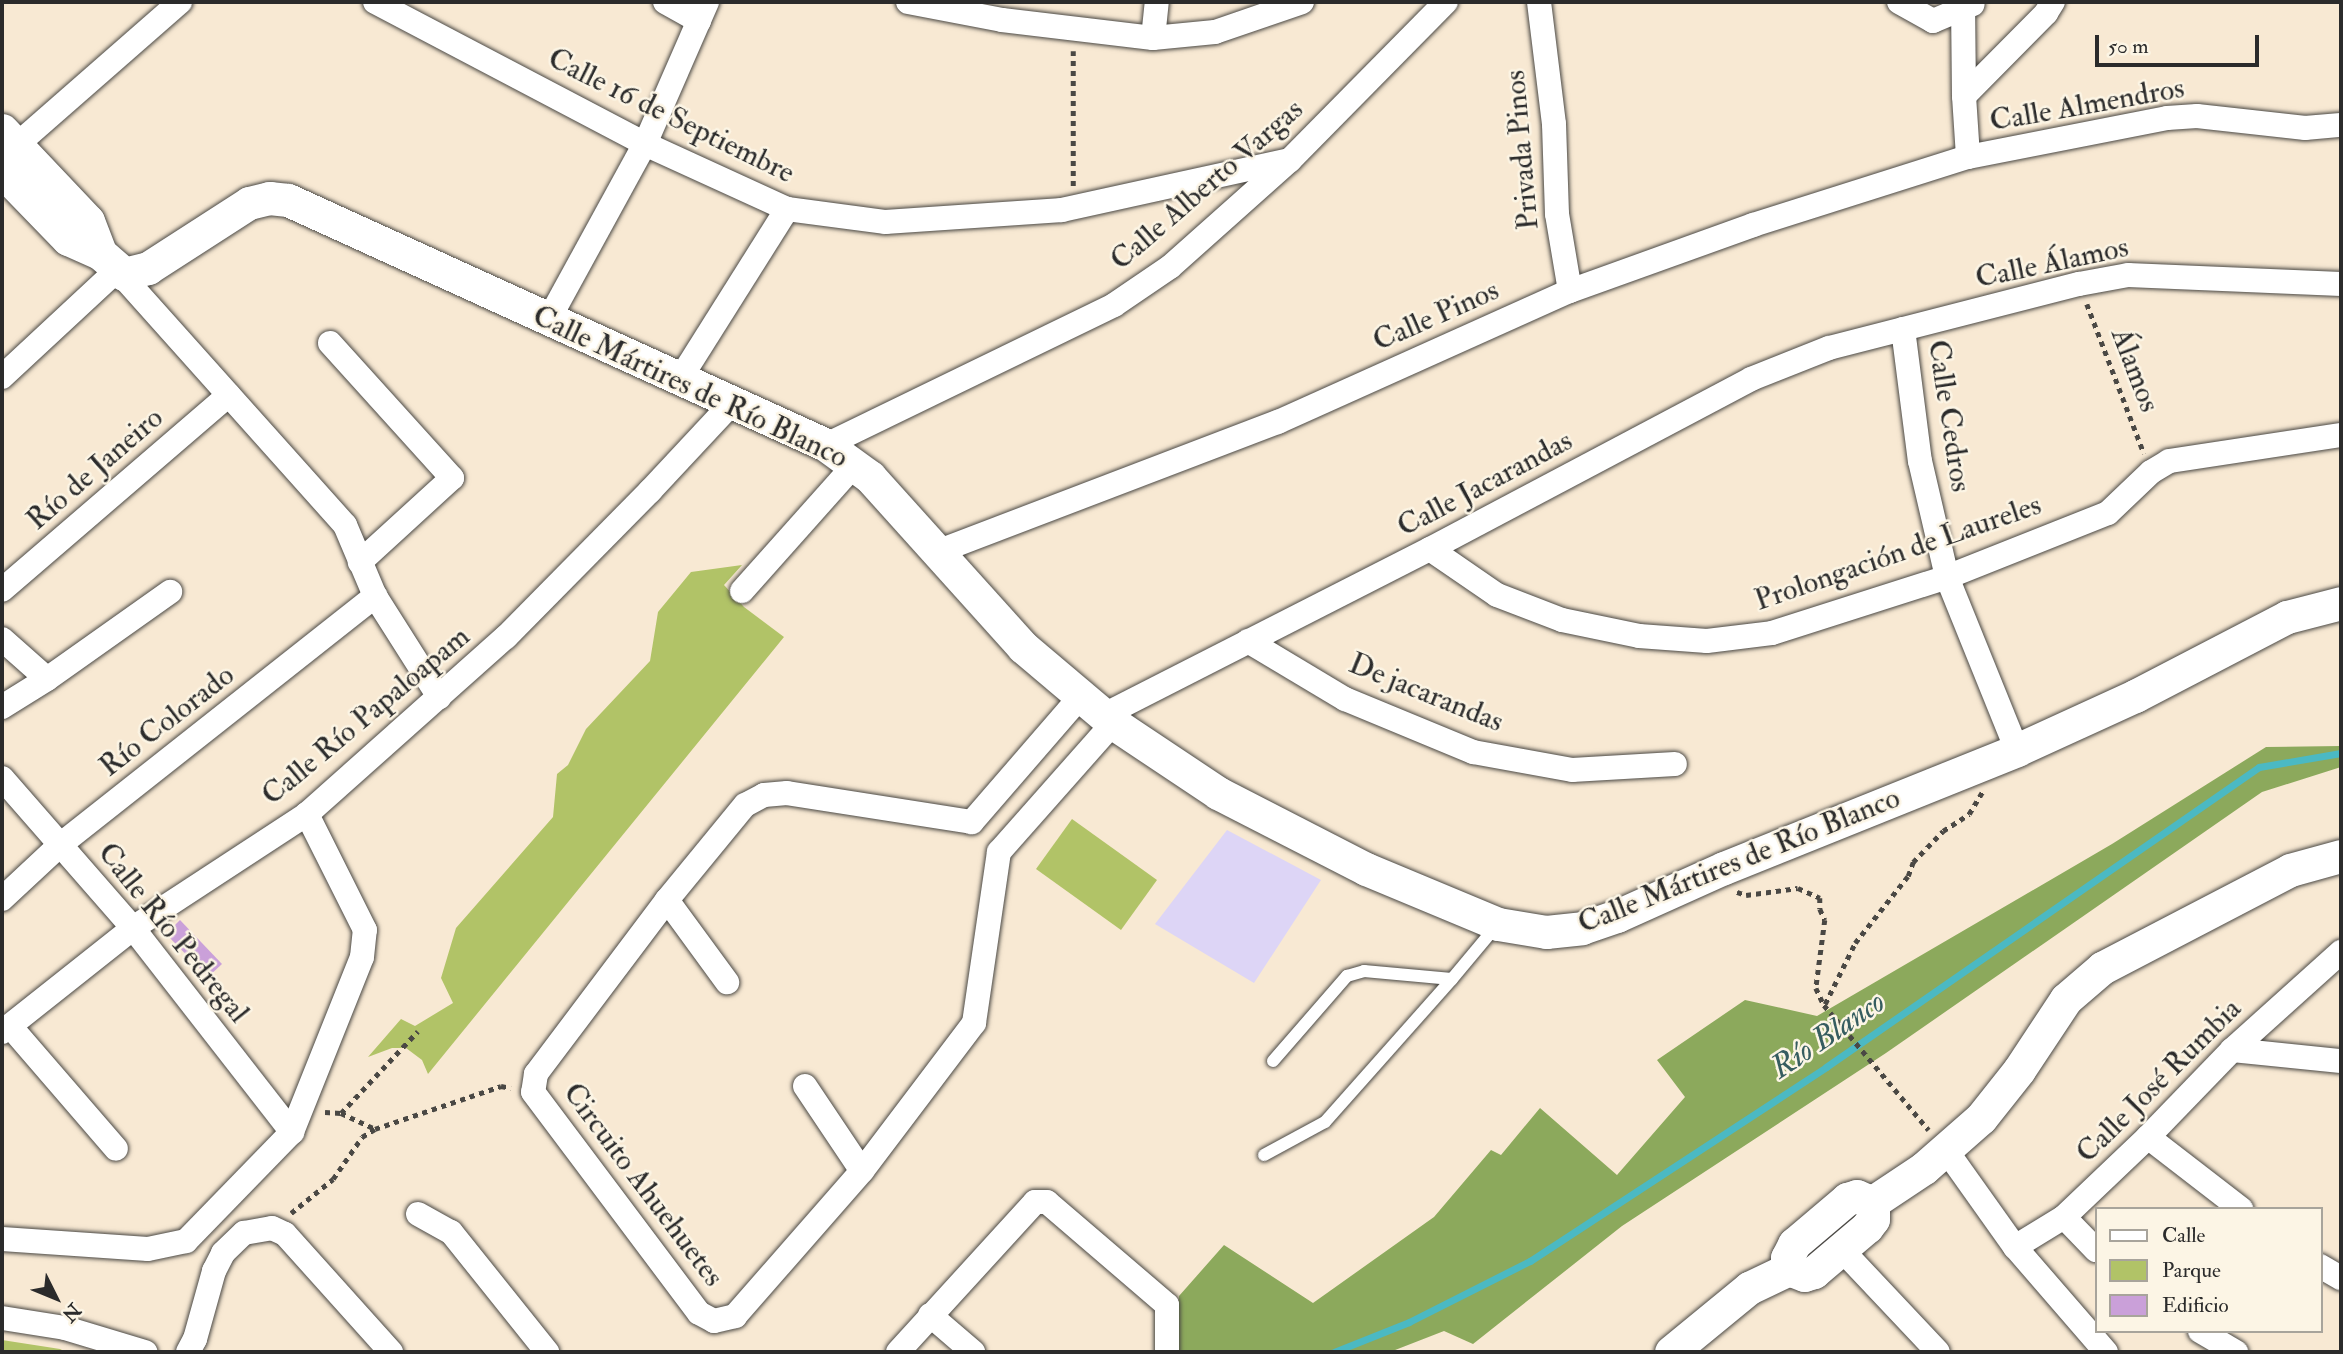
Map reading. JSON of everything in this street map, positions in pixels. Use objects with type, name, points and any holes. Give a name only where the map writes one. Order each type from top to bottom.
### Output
[{"type":"main road","points":[[5,151],[88,221],[109,262]]},
{"type":"main road","name":"Calle Mártires de Río Blanco","points":[[109,262],[124,274],[140,272],[248,203],[279,198],[826,445],[855,464],[1014,638],[1099,711],[1218,793],[1366,869],[1498,924],[1546,932],[1582,928],[1617,916],[1724,868],[2017,750],[2135,696],[2287,617],[2341,603]]},
{"type":"main road","points":[[1870,1204],[1946,1150],[2002,1094],[2066,999],[2102,968],[2290,870],[2341,856]]},
{"type":"main road","points":[[1862,1197],[1870,1204],[1873,1213],[1870,1223],[1841,1248],[1809,1274],[1798,1274],[1791,1268],[1787,1258],[1790,1248],[1847,1199],[1862,1197]]},
{"type":"main road","points":[[1671,1352],[1749,1288],[1791,1268]]},
{"type":"street","points":[[5,151],[180,2]]},
{"type":"street","name":"Calle 16 de Septiembre","points":[[375,2],[645,144],[787,208],[886,222],[1073,208],[1290,160]]},
{"type":"street","points":[[549,319],[645,144],[703,12],[665,2]]},
{"type":"street","points":[[908,2],[1073,29],[1153,38],[1215,32],[1302,2]]},
{"type":"street","points":[[1153,38],[1157,2]]},
{"type":"street","name":"Calle Alberto Vargas","points":[[826,445],[1114,305],[1170,267],[1290,160],[1446,2]]},
{"type":"street","name":"Privada Pinos","points":[[1539,2],[1554,124],[1558,214],[1570,291]]},
{"type":"street","points":[[1899,2],[1933,21],[1968,4],[1964,96],[1968,157]]},
{"type":"street","points":[[1964,96],[2046,13],[2053,2]]},
{"type":"street","name":"Calle Almendros","points":[[1968,157],[2166,118],[2197,116],[2305,128],[2341,125]]},
{"type":"street","name":"Calle Pinos","points":[[936,552],[1278,422],[1570,291],[1753,225],[1968,157]]},
{"type":"street","points":[[680,379],[787,208]]},
{"type":"street","points":[[2,377],[109,262],[345,525],[375,596],[439,697]]},
{"type":"street","name":"Calle Álamos","points":[[1903,329],[2079,284],[2128,275],[2341,284]]},
{"type":"street","name":"Calle Jacarandas","points":[[1099,711],[1248,641],[1430,549],[1751,379],[1829,348],[1903,329]]},
{"type":"street","name":"Calle Cedros","points":[[1903,329],[1920,461],[1947,577],[2017,750]]},
{"type":"street","points":[[330,343],[452,478],[360,562]]},
{"type":"street","name":"Río de Janeiro","points":[[2,590],[229,395]]},
{"type":"street","name":"Calle Río Papaloapam","points":[[6,1029],[133,928],[307,814],[526,618],[732,402]]},
{"type":"street","name":"Prolongación de Laureles","points":[[1430,549],[1497,595],[1562,620],[1639,636],[1707,641],[1772,633],[1947,577],[2108,513],[2151,472],[2169,461],[2341,435]]},
{"type":"street","points":[[742,591],[855,464]]},
{"type":"street","points":[[2,707],[47,679],[170,592]]},
{"type":"street","name":"Río Colorado","points":[[2,899],[60,845],[375,596]]},
{"type":"street","points":[[2,639],[47,679]]},
{"type":"street","name":"De jacarandas","points":[[1248,641],[1345,699],[1473,752],[1572,770],[1675,764]]},
{"type":"street","name":"Circuito Ahuehuetes","points":[[1099,711],[999,852],[974,1023],[862,1171],[735,1316],[714,1321],[699,1313],[533,1092],[536,1074],[667,900],[745,806],[764,795],[787,793],[972,822],[1099,711]]},
{"type":"street","name":"Calle Río Pedregal","points":[[2,778],[133,928],[292,1132]]},
{"type":"street","points":[[2,1239],[148,1249],[186,1241],[292,1132],[362,957],[365,930],[307,814]]},
{"type":"street","points":[[667,900],[727,982]]},
{"type":"street","name":"Calle José Rumbia","points":[[2015,1247],[2064,1217],[2148,1137],[2232,1049],[2341,952]]},
{"type":"street","points":[[6,1029],[116,1149]]},
{"type":"street","points":[[2232,1049],[2341,1061]]},
{"type":"street","points":[[805,1086],[862,1171]]},
{"type":"street","points":[[2148,1137],[2238,1207]]},
{"type":"street","points":[[1946,1150],[2015,1247],[2106,1352]]},
{"type":"street","points":[[898,1352],[1035,1202],[1047,1202],[1167,1305],[1167,1352]]},
{"type":"street","points":[[418,1214],[452,1232],[547,1352]]},
{"type":"street","points":[[2064,1217],[2094,1249]]},
{"type":"street","points":[[188,1352],[195,1339],[214,1270],[223,1253],[244,1234],[278,1231],[379,1347]]},
{"type":"street","points":[[1841,1248],[1938,1352]]},
{"type":"street","points":[[2322,1267],[2341,1278]]},
{"type":"street","points":[[930,1315],[973,1352]]},
{"type":"street","points":[[2,1318],[65,1328],[145,1352]]},
{"type":"street","points":[[2203,1333],[2236,1352]]},
{"type":"lane","points":[[1265,1155],[1325,1122],[1498,924]]},
{"type":"lane","points":[[1273,1061],[1336,985],[1352,973],[1395,972],[1452,979]]},
{"type":"path","points":[[1073,29],[1073,208]]},
{"type":"path","name":"Álamos","points":[[2079,284],[2151,472]]},
{"type":"path","points":[[1824,1005],[1855,943],[1908,876],[1913,862],[1943,831],[1969,814],[1984,787]]},
{"type":"path","points":[[1724,868],[1734,891],[1745,895],[1798,888],[1820,898],[1820,909],[1825,920],[1816,988],[1824,1005],[1915,1113]]},
{"type":"path","points":[[375,1129],[341,1112],[418,1031]]},
{"type":"path","points":[[278,1231],[333,1179],[362,1137],[375,1129],[501,1086],[533,1092]]},
{"type":"shaded area","points":[[1227,830],[1321,880],[1254,983],[1155,924]]},
{"type":"green space","points":[[742,565],[724,585],[744,607],[784,637],[428,1074],[422,1060],[406,1048],[392,1048],[368,1057],[401,1019],[415,1026],[453,1003],[441,978],[456,928],[553,817],[557,774],[568,765],[586,729],[650,661],[658,612],[691,572]]},
{"type":"green space","points":[[2341,746],[2341,767],[2262,792],[1886,1053],[1622,1226],[1473,1344],[1444,1331],[1390,1352],[1174,1352],[1179,1296],[1224,1245],[1313,1303],[1434,1217],[1491,1150],[1501,1155],[1540,1108],[1617,1175],[1685,1097],[1657,1060],[1745,1000],[1817,1016],[2112,844],[2266,747]]},
{"type":"green space","points":[[1072,819],[1157,880],[1121,930],[1036,869]]},
{"type":"green space","points":[[2,1340],[60,1349],[66,1352],[2,1352]]},
{"type":"building","points":[[180,920],[222,964],[208,977],[166,934]]},
{"type":"waterway","name":"Río Blanco","points":[[1334,1352],[1409,1322],[1530,1261],[1826,1067],[2259,767],[2341,753]]}]
